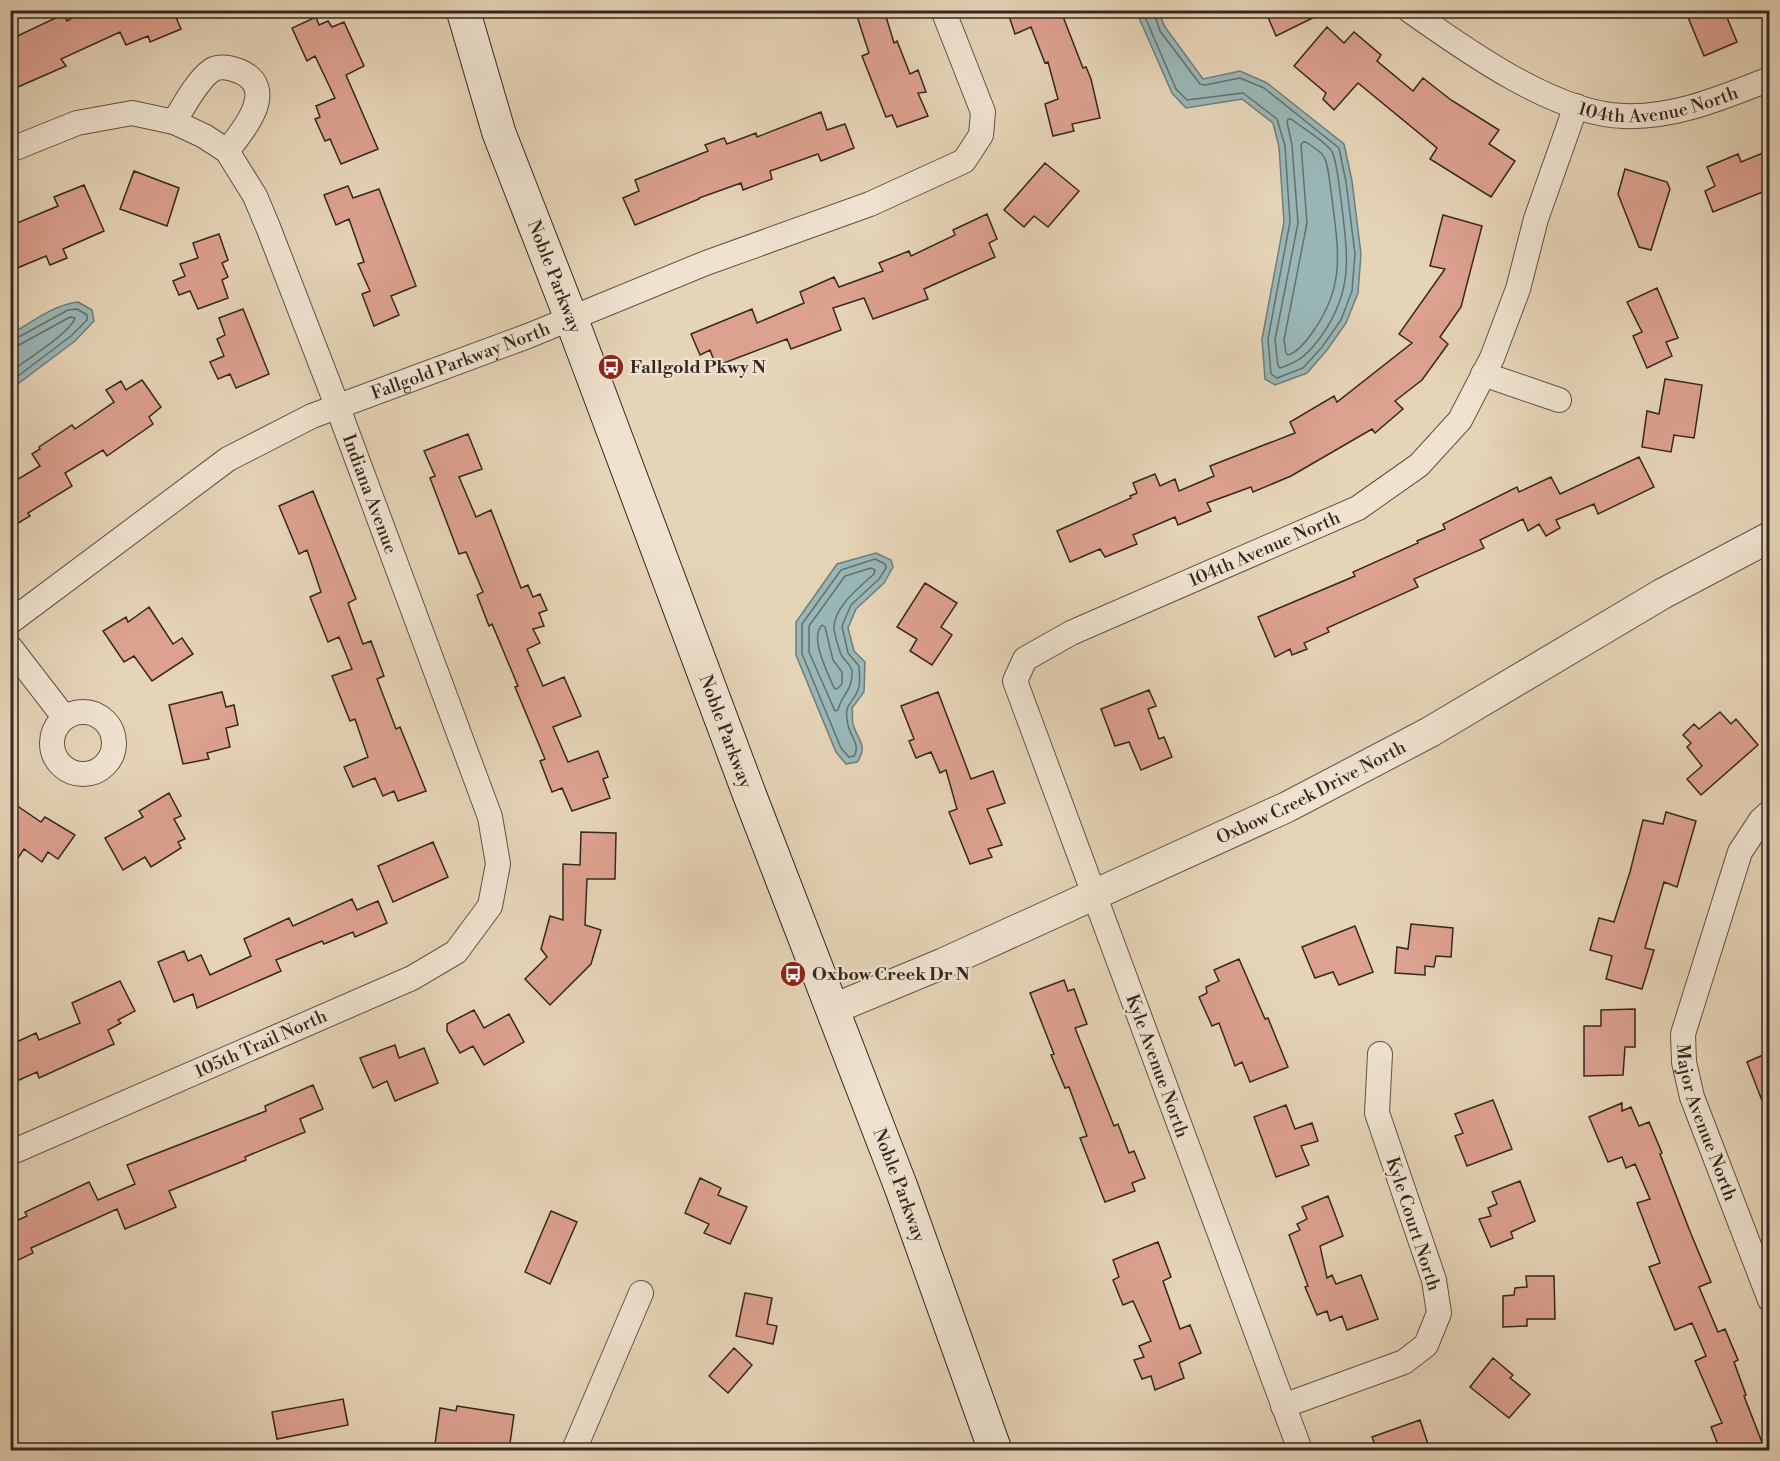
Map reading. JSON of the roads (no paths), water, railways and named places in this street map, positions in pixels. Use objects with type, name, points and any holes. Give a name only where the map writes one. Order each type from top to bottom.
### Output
[{"type":"main road","name":"Noble Parkway","points":[[463,10],[499,134],[912,1218],[995,1450]]},
{"type":"street","name":"Fallgold Parkway North","points":[[10,622],[228,459],[312,416],[528,336],[706,263],[870,204],[964,161],[981,135],[983,112],[943,10]]},
{"type":"street","points":[[1409,10],[1501,71],[1558,99],[1576,105]]},
{"type":"street","points":[[174,122],[198,85],[213,69],[228,67],[246,74],[255,86],[258,101],[250,121],[227,151]]},
{"type":"street","name":"104th Avenue North","points":[[1015,681],[1025,659],[1071,633],[1358,508],[1419,465],[1460,420],[1492,358],[1518,289],[1536,219],[1576,105],[1592,111],[1624,116],[1666,113],[1702,105],[1770,79]]},
{"type":"street","name":"Indiana Avenue","points":[[10,150],[77,123],[132,113],[174,122],[204,136],[227,151],[255,196],[338,408],[490,817],[498,864],[490,906]]},
{"type":"street","points":[[1483,374],[1559,400]]},
{"type":"street","name":"Oxbow Creek Drive North","points":[[833,1009],[944,963],[1287,807],[1410,743],[1662,594],[1770,537]]},
{"type":"street","points":[[10,647],[64,717]]},
{"type":"street","name":"Kyle Avenue North","points":[[1015,681],[1300,1450]]},
{"type":"street","name":"Major Avenue North","points":[[1770,812],[1761,820],[1740,852],[1683,1034],[1684,1062],[1692,1097],[1770,1300]]},
{"type":"street","name":"105th Trail North","points":[[10,1153],[412,978],[456,952],[490,906]]},
{"type":"street","name":"Kyle Court North","points":[[1283,1406],[1404,1362],[1426,1345],[1439,1313],[1434,1280],[1377,1113],[1380,1054]]},
{"type":"street","points":[[574,1450],[641,1293]]},
{"type":"water","points":[[1136,11],[1158,11],[1165,27],[1203,79],[1240,71],[1267,83],[1344,144],[1352,181],[1361,254],[1358,293],[1346,323],[1307,373],[1275,385],[1265,379],[1262,339],[1284,222],[1279,147],[1273,123],[1242,99],[1186,108],[1172,93]]},
{"type":"water","points":[[78,302],[92,310],[94,321],[75,341],[11,389],[11,334],[51,310]]},
{"type":"water","points":[[876,553],[891,560],[893,567],[884,583],[856,609],[848,628],[854,651],[865,662],[864,692],[852,708],[853,724],[862,751],[857,762],[846,764],[836,752],[796,655],[796,622],[837,564]]},
{"type":"place","name":"Fallgold Pkwy N","points":[[611,367]]},
{"type":"place","name":"Oxbow Creek Dr N","points":[[793,974]]}]
